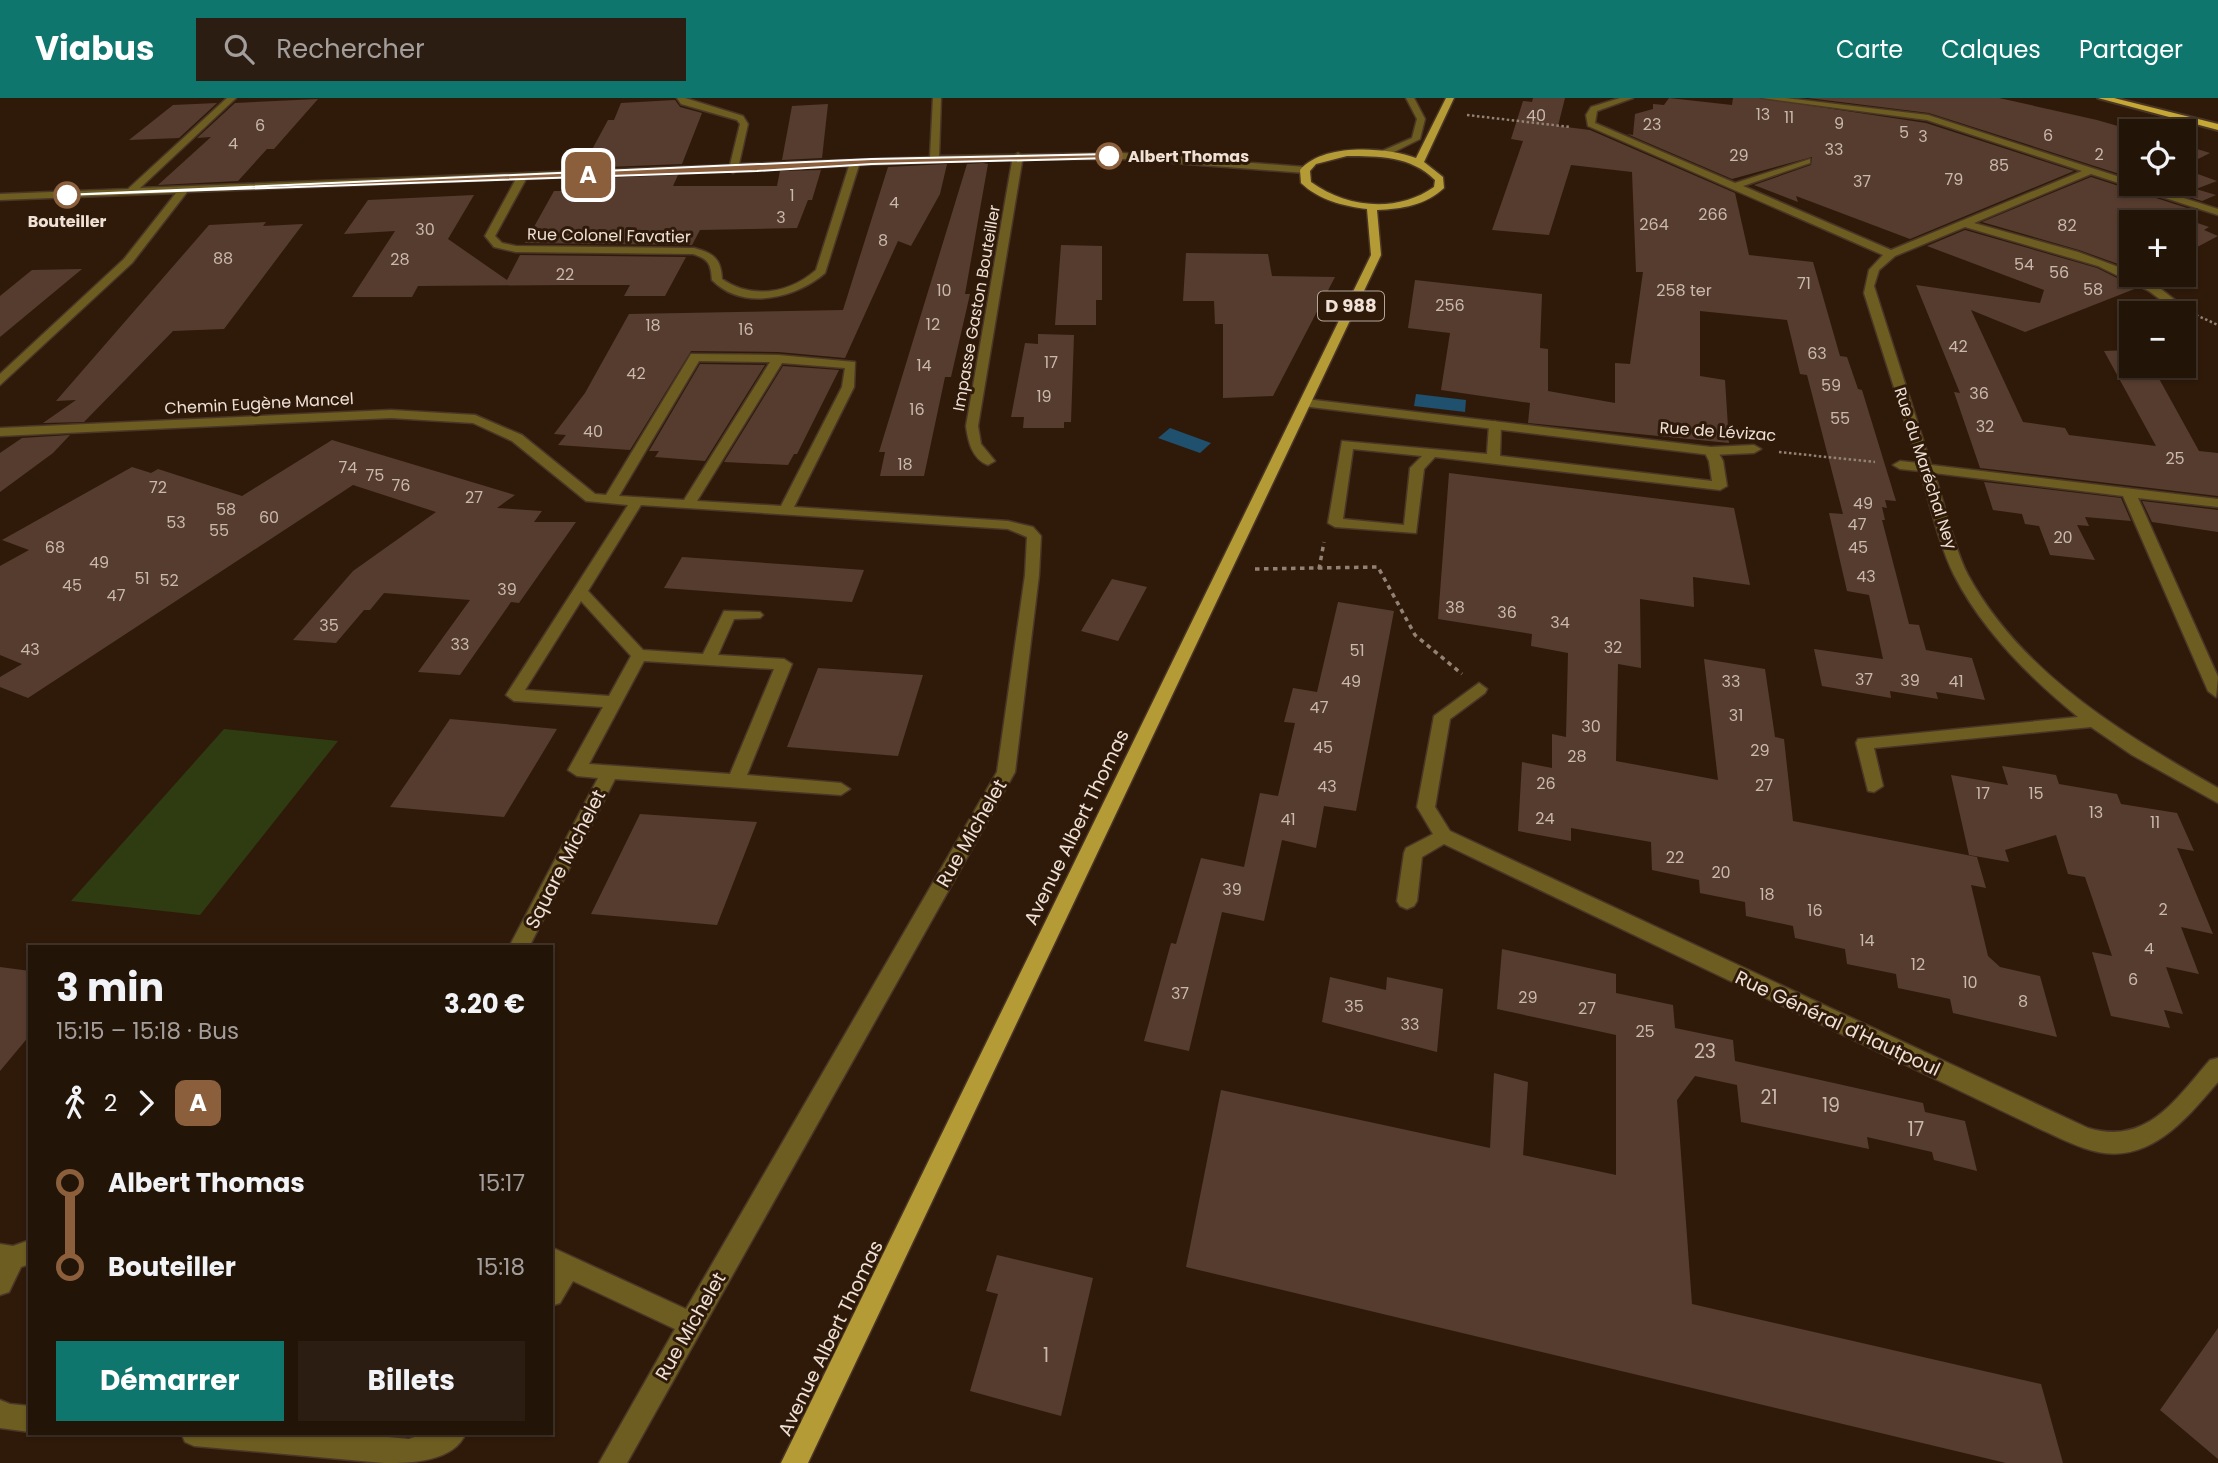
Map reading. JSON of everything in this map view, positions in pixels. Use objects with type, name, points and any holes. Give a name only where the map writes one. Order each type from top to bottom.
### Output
[{"type":"highway","points":[[2103,98],[2218,127]]},
{"type":"highway","points":[[2143,98],[2218,117]]},
{"type":"main road","points":[[1419,162],[1450,98]]},
{"type":"main road","points":[[1385,153],[1419,162],[1440,179],[1439,188],[1431,196],[1416,202],[1372,205],[1324,195],[1306,183],[1305,170],[1313,162],[1328,156],[1385,153]]},
{"type":"main road","name":"Avenue Albert Thomas","points":[[794,1463],[1376,255],[1372,205]]},
{"type":"street","points":[[128,194],[232,98]]},
{"type":"street","points":[[681,98],[684,102],[740,118],[744,124],[733,170]]},
{"type":"street","points":[[934,159],[937,98]]},
{"type":"street","points":[[1385,153],[1416,139],[1421,119],[1410,98]]},
{"type":"street","points":[[1629,98],[1594,109],[1590,115],[1591,124],[1891,254]]},
{"type":"street","points":[[1766,98],[1914,115],[2218,212]]},
{"type":"street","points":[[0,197],[733,170],[1018,156],[1122,156],[1305,170]]},
{"type":"street","name":"Impasse Gaston Bouteiller","points":[[988,461],[975,445],[972,426],[1018,156]]},
{"type":"street","points":[[1735,186],[1807,161]]},
{"type":"street","name":"Rue Colonel Favatier","points":[[522,177],[490,236],[498,245],[516,249],[694,251],[709,256],[716,264],[717,279],[726,289],[747,294],[777,293],[796,289],[813,280],[821,271],[856,162]]},
{"type":"street","name":"Rue du Maréchal Ney","points":[[2088,172],[1891,254],[1877,264],[1868,281],[1868,293],[1960,573],[1980,607],[2016,651],[2094,721],[2218,796]]},
{"type":"street","points":[[0,381],[128,261],[182,192]]},
{"type":"street","points":[[1963,223],[2072,254],[2118,271],[2170,301]]},
{"type":"street","points":[[610,499],[695,357],[778,359],[851,365],[848,387],[786,510]]},
{"type":"street","points":[[689,503],[778,359]]},
{"type":"street","name":"Rue de Lévizac","points":[[1306,402],[1711,451],[1754,449]]},
{"type":"street","name":"Chemin Eugène Mancel","points":[[0,432],[391,414],[475,419],[517,438]]},
{"type":"street","points":[[1493,459],[1494,425]]},
{"type":"street","name":"Rue Michelet","points":[[517,438],[590,498],[1008,526],[1028,530],[1034,536],[1035,545],[1006,772],[612,1463]]},
{"type":"street","points":[[1433,452],[1418,468],[1411,530],[1335,523],[1348,444],[1433,452],[1720,486],[1716,461],[1711,451]]},
{"type":"street","points":[[1900,465],[2218,503]]},
{"type":"street","points":[[2128,491],[2217,691]]},
{"type":"street","points":[[614,702],[514,695],[638,500]]},
{"type":"street","points":[[580,591],[639,655],[784,664],[736,781]]},
{"type":"street","points":[[708,659],[729,614],[755,615]]},
{"type":"street","name":"Square Michelet","points":[[639,655],[577,770],[841,789]]},
{"type":"street","points":[[1407,901],[1413,853],[1444,836],[1426,807],[1442,716],[1479,689]]},
{"type":"street","points":[[1874,786],[1864,743],[2094,721]]},
{"type":"street","name":"Square Michelet","points":[[520,945],[610,772]]},
{"type":"street","name":"Rue Général d'Hautpoul","points":[[1444,836],[2050,1123],[2101,1142],[2129,1143],[2162,1128],[2218,1067]]},
{"type":"street","points":[[0,1283],[14,1255]]},
{"type":"street","points":[[553,1286],[559,1263],[692,1324]]},
{"type":"street","points":[[0,1413],[6,1417],[28,1419]]},
{"type":"street","points":[[217,1435],[409,1452],[442,1441],[450,1435]]},
{"type":"path","points":[[1441,112],[1588,130],[1598,127]]},
{"type":"path","name":"Rue de Lévizac","points":[[1754,449],[1900,465]]},
{"type":"path","points":[[1226,567],[1270,570],[1378,567],[1416,635],[1479,689]]},
{"type":"green space","points":[[224,729],[338,741],[200,915],[71,901]]},
{"type":"water","points":[[1416,394],[1466,400],[1465,412],[1414,406]]},
{"type":"water","points":[[1170,428],[1211,443],[1200,453],[1158,438]]},
{"type":"building","points":[[1533,98],[1565,98],[1558,126],[1590,130],[1735,193],[1749,255],[1813,262],[1840,356],[1847,357],[1858,389],[1862,390],[1896,501],[1885,500],[1887,508],[1882,507],[1885,520],[1882,520],[1909,624],[1919,625],[1926,650],[1972,658],[1985,700],[1936,692],[1938,699],[1890,691],[1891,698],[1822,686],[1814,649],[1883,659],[1869,595],[1847,591],[1829,513],[1843,514],[1807,375],[1800,374],[1787,320],[1700,311],[1700,376],[1725,380],[1729,443],[1528,423],[1530,403],[1441,390],[1450,333],[1408,328],[1415,280],[1542,294],[1540,348],[1548,349],[1548,391],[1615,403],[1615,363],[1630,364],[1643,272],[1636,272],[1632,172],[1571,165],[1549,235],[1492,230],[1523,141],[1511,139],[1523,101],[1532,102]]},
{"type":"building","points":[[1669,98],[1732,105],[1733,98],[1759,98],[1926,123],[2074,171],[1910,239],[1796,196],[1798,202],[1754,185],[1811,165],[1812,157],[1732,179],[1627,134],[1633,135],[1635,114],[1653,109],[1653,104],[1664,105]]},
{"type":"building","points":[[1808,98],[1999,98],[2097,120],[2119,126],[2119,174],[1929,113]]},
{"type":"building","points":[[318,99],[274,149],[267,149],[238,181],[158,185],[211,137],[197,138],[235,103]]},
{"type":"building","points":[[675,100],[680,107],[702,113],[682,164],[582,168],[608,120],[614,120],[621,103]]},
{"type":"building","points":[[217,103],[179,138],[129,140],[173,105]]},
{"type":"building","points":[[828,104],[822,158],[782,160],[792,106]]},
{"type":"building","points":[[2196,149],[2210,153],[2196,160]]},
{"type":"building","points":[[947,164],[940,194],[911,246],[898,241],[845,358],[778,352],[691,351],[630,450],[558,445],[566,435],[554,434],[585,393],[629,314],[843,310],[888,167]]},
{"type":"building","points":[[967,164],[988,164],[965,294],[970,294],[951,377],[945,377],[924,476],[880,476],[885,452],[879,452]]},
{"type":"building","points":[[821,170],[812,200],[808,200],[797,228],[700,230],[692,245],[525,243],[554,191],[569,191],[576,179],[678,175],[673,186],[777,186],[780,171]]},
{"type":"building","points":[[2196,173],[2217,181],[2196,189]]},
{"type":"building","points":[[2091,177],[2119,186],[2119,196],[2150,196],[2187,208],[2119,210],[2119,264],[1982,222]]},
{"type":"building","points":[[2196,189],[2216,195],[2202,201],[2186,196],[2196,196]]},
{"type":"building","points":[[474,195],[448,239],[507,280],[520,255],[686,257],[665,296],[624,296],[630,285],[563,285],[418,286],[412,297],[352,297],[395,231],[344,234],[368,200]]},
{"type":"building","points":[[266,222],[263,226],[303,224],[224,329],[173,331],[84,422],[43,423],[76,400],[56,401],[209,225]]},
{"type":"building","points":[[2196,222],[2209,227],[2204,230],[2218,236],[2196,248]]},
{"type":"building","points":[[1965,230],[2097,268],[2119,279],[2119,287],[2137,288],[2025,332],[1971,310],[2023,422],[2065,428],[2069,435],[2156,446],[2104,351],[2119,350],[2119,378],[2159,378],[2199,451],[2218,453],[2218,496],[1980,468],[1954,392],[1960,393],[1916,285],[2040,303],[2044,290],[1927,246]]},
{"type":"building","points":[[1061,245],[1102,246],[1102,300],[1096,300],[1096,325],[1055,325]]},
{"type":"building","points":[[1186,253],[1268,254],[1272,276],[1335,277],[1273,396],[1223,398],[1223,324],[1215,324],[1214,301],[1183,301]]},
{"type":"building","points":[[82,269],[0,337],[0,296],[32,270]]},
{"type":"building","points":[[1038,334],[1074,335],[1071,422],[1064,422],[1064,428],[1023,428],[1024,417],[1011,417],[1025,343],[1038,344]]},
{"type":"building","points":[[700,364],[765,365],[705,461],[655,457],[659,451],[649,451]]},
{"type":"building","points":[[783,366],[839,370],[797,454],[794,454],[788,465],[724,462]]},
{"type":"building","points":[[70,435],[53,453],[0,492],[0,453],[22,438]]},
{"type":"building","points":[[332,440],[515,495],[497,508],[542,511],[534,522],[576,522],[519,603],[511,602],[460,675],[418,672],[470,600],[384,593],[370,610],[364,610],[336,643],[293,640],[353,571],[436,512],[353,485],[28,698],[0,687],[0,677],[22,664],[0,655],[0,566],[29,550],[2,540],[132,467],[151,473],[158,469],[242,496]]},
{"type":"building","points":[[1449,473],[1734,508],[1750,585],[1693,577],[1694,607],[1640,599],[1641,668],[1618,664],[1616,761],[1718,780],[1704,659],[1765,669],[1775,737],[1784,739],[1793,821],[1977,857],[1986,888],[1971,885],[1988,956],[2000,967],[2040,976],[2057,1037],[1953,1013],[1950,999],[1898,988],[1896,974],[1847,964],[1845,949],[1795,938],[1793,926],[1746,916],[1745,902],[1700,893],[1699,880],[1652,870],[1651,842],[1571,828],[1571,841],[1518,831],[1522,762],[1552,768],[1552,734],[1566,737],[1568,653],[1531,646],[1532,634],[1438,619]]},
{"type":"building","points":[[1984,482],[2121,498],[2131,521],[2085,517],[2089,526],[2077,525],[2095,560],[2050,555],[2039,526],[2025,524],[2022,514],[1993,510]]},
{"type":"building","points":[[2142,501],[2218,510],[2218,532],[2152,522]]},
{"type":"building","points":[[682,557],[864,570],[852,602],[664,588]]},
{"type":"building","points":[[1112,579],[1147,587],[1118,641],[1081,631]]},
{"type":"building","points":[[1338,602],[1394,611],[1356,811],[1324,806],[1316,848],[1282,840],[1264,921],[1222,912],[1189,1051],[1144,1041],[1171,943],[1176,944],[1201,858],[1244,867],[1260,793],[1278,796],[1295,723],[1284,722],[1293,688],[1317,692]]},
{"type":"building","points":[[818,668],[923,675],[898,756],[787,747]]},
{"type":"building","points":[[450,719],[557,729],[504,817],[390,807]]},
{"type":"building","points":[[2002,766],[2056,775],[2059,784],[2117,794],[2121,804],[2177,813],[2194,851],[2177,848],[2213,934],[2181,927],[2199,974],[2166,967],[2183,1014],[2164,1010],[2170,1028],[2111,1016],[2092,952],[2112,956],[2085,877],[2068,874],[2056,835],[2005,850],[2009,862],[1969,855],[1951,775],[2008,785]]},
{"type":"building","points":[[640,814],[757,822],[717,925],[591,914]]},
{"type":"building","points":[[1502,949],[1616,974],[1616,993],[1673,1005],[1675,1028],[1733,1040],[1735,1061],[1923,1103],[1925,1112],[1965,1121],[1977,1171],[1934,1160],[1932,1152],[1867,1137],[1869,1149],[1741,1122],[1737,1085],[1695,1076],[1677,1100],[1692,1304],[2041,1384],[2063,1463],[2006,1463],[1186,1267],[1221,1090],[1490,1148],[1494,1073],[1528,1082],[1523,1155],[1616,1175],[1616,1035],[1497,1009]]},
{"type":"building","points":[[0,967],[28,971],[28,1037],[0,1071]]},
{"type":"building","points":[[1330,977],[1386,990],[1387,977],[1443,989],[1437,1052],[1322,1022]]},
{"type":"building","points":[[997,1255],[1093,1278],[1061,1416],[970,1391],[998,1294],[986,1291]]},
{"type":"building","points":[[2218,1328],[2218,1459],[2160,1410]]},
{"type":"bus line","name":"A","points":[[67,195],[757,169],[1018,156],[1109,156]]},
{"type":"place","name":"Albert Thomas","points":[[1109,156]]},
{"type":"place","name":"Bouteiller","points":[[67,195]]}]
